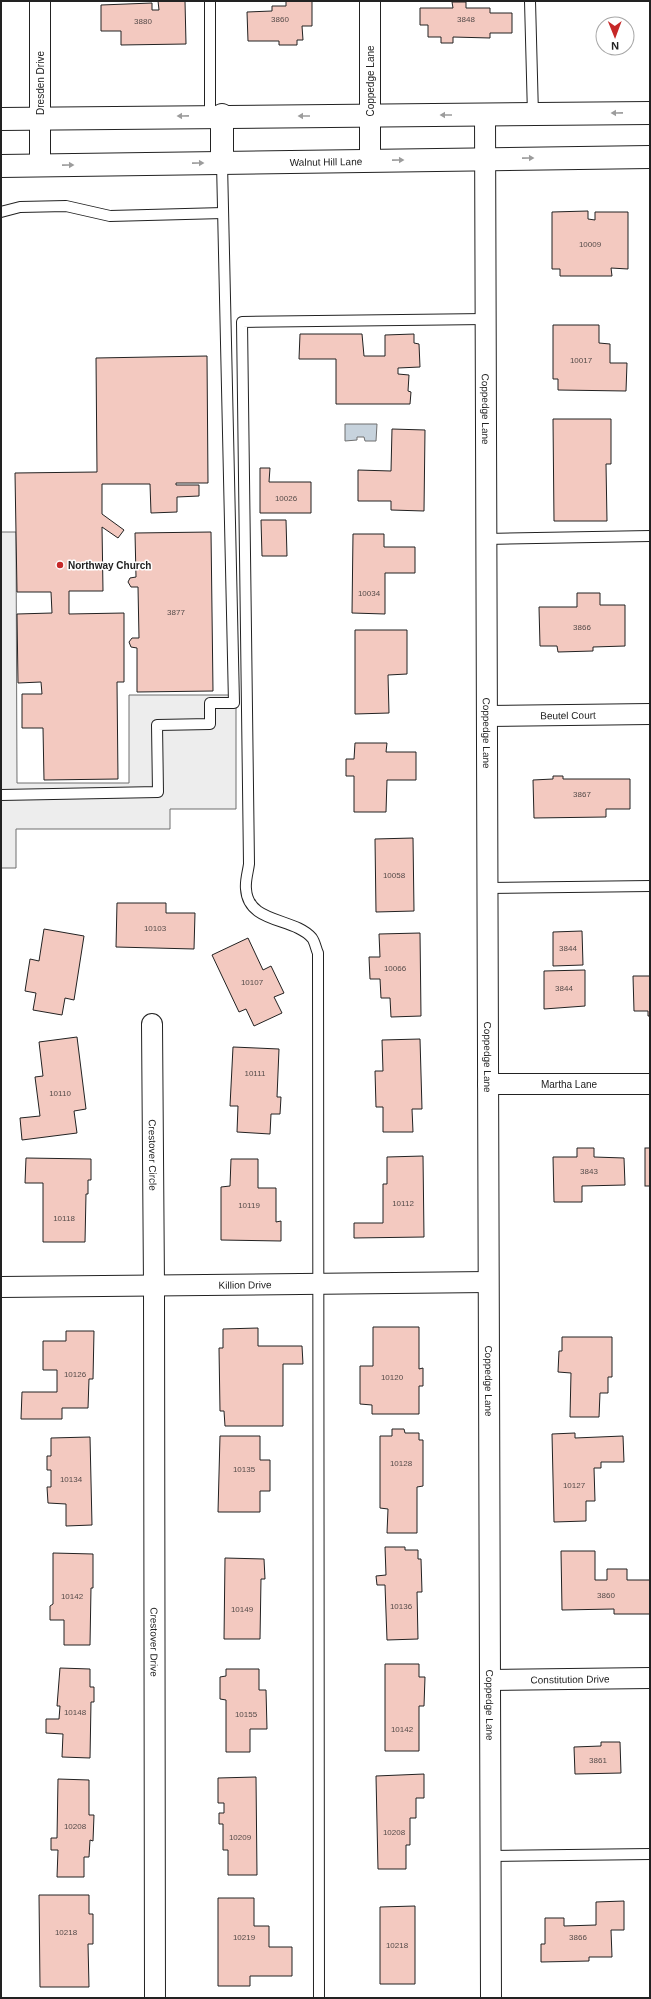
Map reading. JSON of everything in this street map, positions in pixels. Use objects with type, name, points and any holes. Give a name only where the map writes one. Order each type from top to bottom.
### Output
[{"type":"main road","points":[[1,119],[650,113]]},
{"type":"main road","points":[[216,116],[222,163]]},
{"type":"main road","name":"Walnut Hill Lane","points":[[1,166],[650,157]]},
{"type":"street","name":"Dresden Drive","points":[[40,1],[40,165]]},
{"type":"street","name":"Coppedge Lane","points":[[370,1],[370,160]]},
{"type":"street","name":"Coppedge Lane","points":[[485,115],[491,1998]]},
{"type":"street","name":"Beutel Court","points":[[487,716],[650,714]]},
{"type":"street","name":"Crestover Circle","points":[[152,1024],[154,1286]]},
{"type":"street","name":"Martha Lane","points":[[488,1084],[650,1084]]},
{"type":"street","name":"Killion Drive","points":[[1,1287],[488,1282]]},
{"type":"street","name":"Crestover Drive","points":[[154,1286],[155,1998]]},
{"type":"street","name":"Constitution Drive","points":[[490,1680],[650,1678]]},
{"type":"lane","points":[[210,1],[216,116]]},
{"type":"lane","points":[[530,1],[533,115]]},
{"type":"lane","points":[[1,795],[158,792],[157,725],[210,724],[210,704],[234,703],[222,163]]},
{"type":"lane","points":[[1,212],[20,207],[66,206],[110,216],[223,213]]},
{"type":"lane","points":[[319,1998],[318,953],[313,939],[301,930],[266,916],[250,904],[246,889],[249,864],[242,322],[486,319]]},
{"type":"lane","points":[[486,539],[650,536]]},
{"type":"lane","points":[[487,888],[650,886]]},
{"type":"lane","points":[[490,1856],[650,1854]]},
{"type":"shaded area","points":[[345,424],[377,424],[376,441],[365,441],[364,437],[357,437],[357,440],[345,441]]},
{"type":"shaded area","points":[[1,532],[16,532],[17,783],[129,783],[129,695],[236,695],[236,809],[170,809],[170,829],[16,829],[16,868],[1,868]]},
{"type":"building","points":[[158,1],[185,1],[186,44],[121,45],[121,31],[101,31],[101,5],[152,3],[152,10],[159,10]]},
{"type":"building","points":[[286,1],[312,1],[312,26],[302,26],[303,40],[297,40],[297,45],[279,45],[279,41],[248,41],[247,12],[272,11],[272,6],[286,6]]},
{"type":"building","points":[[452,2],[466,2],[466,8],[490,8],[490,13],[512,13],[512,33],[490,33],[490,38],[453,37],[453,43],[441,43],[441,37],[428,37],[428,25],[420,25],[420,8],[453,8]]},
{"type":"building","points":[[588,211],[588,219],[595,220],[595,212],[628,212],[628,269],[611,268],[612,276],[560,276],[560,269],[552,269],[552,212]]},
{"type":"building","points":[[553,325],[599,325],[599,343],[610,344],[610,363],[627,363],[626,391],[558,390],[558,379],[553,379]]},
{"type":"building","points":[[300,334],[362,334],[364,356],[385,356],[385,335],[414,334],[414,343],[419,344],[420,367],[398,368],[398,374],[409,375],[408,391],[411,392],[410,404],[336,404],[336,359],[299,359]]},
{"type":"building","name":"Northway Church","points":[[207,356],[208,483],[176,483],[176,485],[199,485],[199,496],[177,497],[177,512],[151,513],[150,484],[102,484],[102,514],[124,530],[118,538],[102,527],[103,591],[69,591],[69,614],[124,613],[124,682],[117,682],[118,779],[44,780],[43,728],[22,728],[22,694],[42,694],[41,682],[18,683],[17,614],[52,613],[51,592],[17,592],[15,473],[97,472],[96,358]]},
{"type":"building","points":[[553,419],[611,419],[611,464],[606,464],[607,521],[554,521]]},
{"type":"building","points":[[392,429],[425,430],[424,511],[391,510],[391,501],[358,501],[358,470],[391,471]]},
{"type":"building","points":[[260,468],[270,468],[269,482],[311,482],[311,513],[260,513]]},
{"type":"building","points":[[261,520],[286,520],[287,556],[262,556]]},
{"type":"building","points":[[211,532],[213,691],[137,692],[137,648],[131,647],[129,642],[132,638],[139,638],[138,587],[131,587],[128,582],[130,578],[136,577],[135,533]]},
{"type":"building","points":[[353,534],[384,534],[384,547],[415,547],[415,573],[385,573],[385,614],[352,613]]},
{"type":"building","points":[[577,593],[600,593],[600,605],[625,605],[625,646],[593,647],[593,651],[558,652],[557,646],[540,646],[539,607],[577,607]]},
{"type":"building","points":[[355,630],[407,630],[407,674],[388,675],[389,713],[355,714]]},
{"type":"building","points":[[355,743],[387,743],[386,752],[416,752],[416,780],[387,780],[386,812],[354,812],[354,776],[346,776],[346,759],[354,759]]},
{"type":"building","points":[[553,776],[563,776],[563,779],[630,779],[630,809],[606,809],[606,817],[534,818],[533,780],[553,779]]},
{"type":"building","points":[[413,838],[414,911],[376,912],[375,839]]},
{"type":"building","points":[[117,903],[166,903],[166,913],[195,913],[194,949],[116,947]]},
{"type":"building","points":[[44,929],[84,936],[74,1000],[65,998],[62,1015],[33,1010],[36,993],[25,991],[30,959],[39,961]]},
{"type":"building","points":[[582,931],[583,965],[553,966],[553,932]]},
{"type":"building","points":[[420,933],[421,1016],[391,1017],[390,998],[381,998],[380,979],[370,979],[369,957],[380,957],[379,934]]},
{"type":"building","points":[[248,938],[263,970],[271,966],[284,993],[274,997],[282,1013],[254,1026],[246,1009],[239,1012],[212,955]]},
{"type":"building","points":[[585,970],[585,1006],[544,1009],[544,971]]},
{"type":"building","points":[[633,976],[650,976],[650,1016],[648,1016],[648,1011],[634,1011]]},
{"type":"building","points":[[77,1037],[86,1109],[74,1111],[77,1133],[22,1140],[20,1118],[40,1116],[35,1077],[43,1076],[39,1042]]},
{"type":"building","points":[[420,1039],[422,1109],[412,1109],[413,1132],[383,1132],[383,1107],[376,1107],[375,1071],[383,1071],[382,1040]]},
{"type":"building","points":[[233,1047],[279,1049],[277,1097],[281,1097],[280,1114],[271,1114],[270,1134],[237,1132],[238,1106],[230,1106]]},
{"type":"building","points":[[577,1148],[594,1148],[594,1157],[624,1158],[625,1185],[582,1186],[582,1202],[554,1202],[553,1157],[577,1157]]},
{"type":"building","points":[[645,1148],[650,1148],[650,1186],[645,1186]]},
{"type":"building","points":[[423,1156],[424,1237],[354,1238],[354,1223],[383,1223],[383,1184],[387,1184],[387,1157]]},
{"type":"building","points":[[26,1158],[91,1159],[91,1180],[88,1180],[88,1194],[86,1194],[85,1242],[43,1242],[43,1183],[25,1183]]},
{"type":"building","points":[[231,1159],[258,1159],[258,1188],[276,1188],[276,1222],[281,1221],[281,1241],[221,1240],[221,1187],[230,1186]]},
{"type":"building","points":[[373,1327],[419,1327],[419,1369],[423,1368],[423,1386],[419,1386],[419,1414],[372,1414],[372,1405],[360,1404],[360,1366],[373,1366]]},
{"type":"building","points":[[258,1328],[258,1346],[302,1346],[303,1364],[283,1364],[283,1426],[225,1426],[224,1411],[220,1411],[219,1348],[223,1348],[223,1329]]},
{"type":"building","points":[[66,1331],[94,1331],[93,1379],[89,1379],[88,1408],[62,1408],[62,1419],[21,1419],[22,1392],[57,1392],[57,1370],[43,1370],[43,1341],[66,1341]]},
{"type":"building","points":[[562,1337],[612,1337],[612,1377],[608,1377],[608,1393],[600,1393],[599,1417],[570,1417],[571,1373],[558,1372],[559,1351],[562,1351]]},
{"type":"building","points":[[392,1429],[404,1429],[405,1433],[419,1433],[419,1440],[423,1440],[423,1486],[417,1487],[417,1533],[387,1533],[388,1509],[380,1508],[380,1436],[392,1436]]},
{"type":"building","points":[[575,1433],[575,1438],[623,1436],[624,1462],[601,1462],[601,1468],[594,1468],[595,1501],[586,1501],[586,1521],[554,1522],[552,1434]]},
{"type":"building","points":[[220,1436],[260,1436],[260,1460],[270,1460],[270,1491],[260,1491],[260,1512],[218,1512]]},
{"type":"building","points":[[90,1437],[92,1525],[66,1526],[66,1504],[48,1503],[47,1487],[51,1487],[51,1470],[47,1470],[47,1456],[51,1456],[51,1438]]},
{"type":"building","points":[[385,1547],[405,1547],[405,1550],[418,1550],[418,1559],[421,1559],[422,1592],[417,1592],[418,1639],[387,1640],[385,1585],[377,1585],[376,1576],[386,1575]]},
{"type":"building","points":[[561,1551],[595,1551],[595,1580],[607,1580],[607,1569],[627,1569],[627,1580],[650,1580],[650,1614],[614,1614],[614,1609],[562,1610]]},
{"type":"building","points":[[53,1553],[93,1554],[90,1645],[64,1645],[64,1620],[50,1620],[50,1606],[53,1604]]},
{"type":"building","points":[[225,1558],[264,1559],[265,1579],[261,1579],[260,1639],[224,1639]]},
{"type":"building","points":[[385,1664],[419,1664],[419,1677],[425,1677],[424,1706],[419,1706],[419,1751],[385,1751]]},
{"type":"building","points":[[60,1668],[90,1669],[90,1687],[94,1687],[94,1702],[91,1702],[90,1758],[62,1757],[63,1734],[46,1733],[46,1719],[59,1719],[60,1706],[57,1706]]},
{"type":"building","points":[[226,1669],[259,1669],[259,1690],[266,1690],[267,1729],[250,1729],[250,1752],[226,1752],[226,1700],[220,1699],[220,1677],[226,1676]]},
{"type":"building","points":[[601,1742],[620,1742],[621,1773],[575,1774],[574,1747],[601,1746]]},
{"type":"building","points":[[424,1774],[424,1798],[416,1798],[416,1818],[410,1818],[410,1845],[406,1845],[406,1869],[378,1869],[376,1776]]},
{"type":"building","points":[[256,1777],[257,1875],[228,1875],[228,1850],[223,1850],[223,1824],[219,1824],[219,1813],[224,1813],[224,1803],[218,1803],[218,1778]]},
{"type":"building","points":[[58,1779],[89,1780],[89,1815],[94,1815],[93,1841],[90,1840],[89,1857],[84,1857],[84,1877],[57,1877],[58,1850],[51,1850],[51,1838],[57,1838]]},
{"type":"building","points":[[39,1895],[89,1895],[89,1914],[93,1914],[93,1944],[88,1944],[89,1987],[40,1987]]},
{"type":"building","points":[[218,1898],[254,1898],[254,1926],[269,1926],[269,1947],[292,1947],[292,1976],[250,1976],[250,1986],[218,1986]]},
{"type":"building","points":[[624,1901],[624,1930],[611,1930],[612,1957],[589,1957],[589,1961],[541,1962],[541,1944],[545,1944],[545,1918],[564,1918],[564,1926],[596,1925],[596,1902]]},
{"type":"building","points":[[415,1906],[415,1984],[380,1984],[380,1907]]},
{"type":"place","name":"Northway Church","points":[[60,565]]}]
